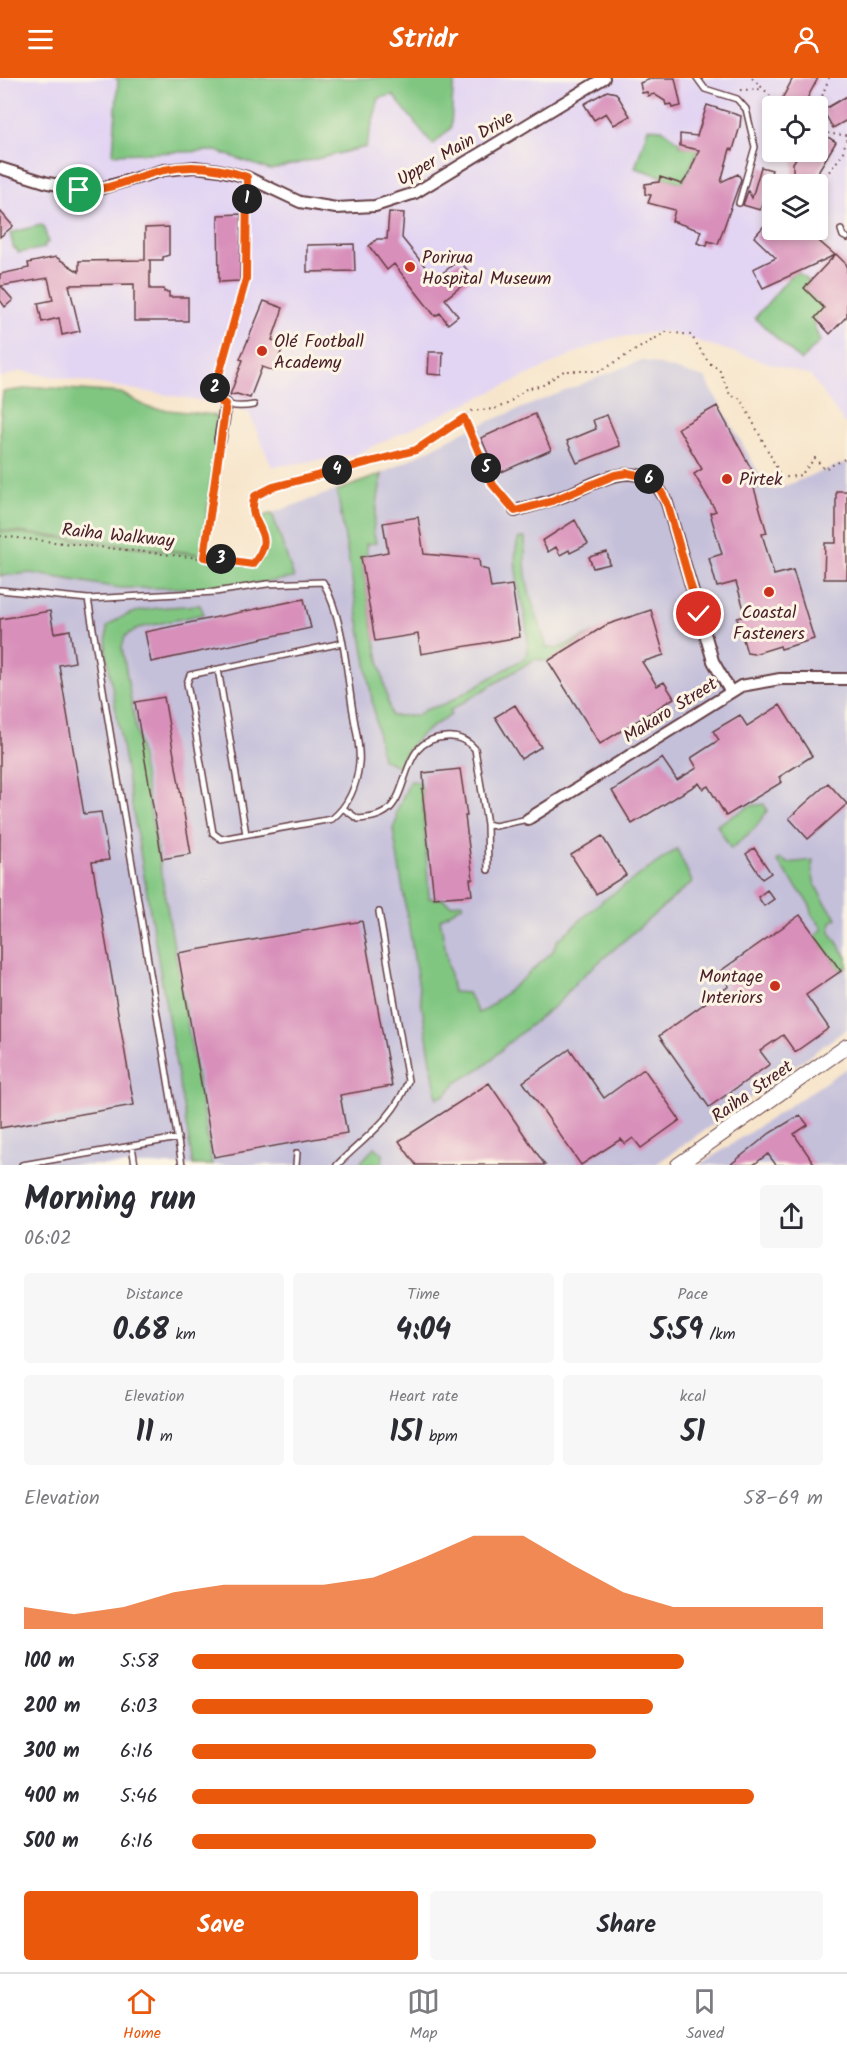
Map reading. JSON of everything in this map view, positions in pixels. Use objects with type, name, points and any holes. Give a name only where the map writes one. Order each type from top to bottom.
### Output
[{"type":"main road","name":"Raiha Street","points":[[678,1165],[847,1046]]},
{"type":"street","name":"Upper Main Drive","points":[[0,168],[48,183],[92,191],[179,168],[219,170],[247,177],[282,195],[317,206],[358,208],[395,202],[415,193],[604,78]]},
{"type":"street","points":[[220,440],[226,404]]},
{"type":"street","points":[[515,511],[549,502],[615,475],[638,474],[653,481],[667,503],[713,661],[730,691]]},
{"type":"street","name":"Makaro Street","points":[[528,819],[730,691],[766,680],[847,679]]},
{"type":"lane","points":[[697,78],[705,89],[732,97],[746,109],[755,147],[739,203]]},
{"type":"lane","points":[[247,177],[246,279],[214,392],[221,402],[238,408],[254,405]]},
{"type":"lane","points":[[841,230],[843,236],[847,238]]},
{"type":"lane","points":[[0,590],[88,598],[215,592],[267,584],[323,582],[332,598],[342,644],[360,760],[351,796],[344,809],[332,819],[221,839],[213,833],[187,683],[190,675],[342,644]]},
{"type":"lane","points":[[88,598],[182,1165]]},
{"type":"lane","points":[[218,669],[246,834]]},
{"type":"lane","points":[[344,809],[358,819],[373,817],[387,811],[394,801],[412,756],[425,743],[436,738],[458,737],[469,742],[478,757],[487,824],[488,870]]},
{"type":"lane","points":[[487,824],[495,826],[528,819]]},
{"type":"lane","points":[[337,1165],[388,1117],[402,1099],[408,1081],[379,912]]},
{"type":"lane","points":[[22,1165],[177,1138]]},
{"type":"lane","points":[[132,1146],[135,1165]]},
{"type":"lane","points":[[296,1165],[297,1153]]},
{"type":"path","points":[[752,78],[771,96]]},
{"type":"path","points":[[822,96],[829,78]]},
{"type":"path","points":[[732,97],[742,89],[764,89]]},
{"type":"path","points":[[827,174],[842,156],[847,136],[835,136],[828,132]]},
{"type":"path","name":"Raiha Walkway","points":[[0,536],[253,564],[262,553],[265,543],[253,513],[255,496],[273,487],[416,450],[471,411],[494,409],[507,404],[526,389],[543,385],[564,371],[600,371],[666,332],[692,335],[709,363],[719,369],[730,394],[741,399],[782,478],[801,475],[815,458],[824,469],[847,458]]},
{"type":"path","points":[[464,418],[493,485],[515,511]]},
{"type":"path","points":[[204,557],[220,440]]},
{"type":"shaded area","points":[[0,78],[115,78],[118,80],[113,154],[216,151],[270,170],[379,98],[394,95],[434,145],[451,128],[453,89],[457,78],[847,78],[847,424],[811,376],[666,331],[613,338],[580,351],[354,455],[272,467],[249,413],[203,401],[21,371],[0,378]]},
{"type":"shaded area","points":[[642,360],[705,378],[765,484],[774,490],[847,462],[847,1029],[655,1165],[0,1165],[0,576],[31,573],[119,588],[227,588],[294,577],[272,513],[382,474],[465,431]]},
{"type":"shaded area","points":[[847,1068],[847,1165],[700,1165]]},
{"type":"green space","points":[[115,78],[457,78],[453,89],[451,128],[433,145],[393,95],[379,98],[366,147],[270,170],[216,151],[113,154],[118,80]]},
{"type":"green space","points":[[648,128],[662,129],[680,143],[680,146],[699,149],[683,183],[635,168]]},
{"type":"green space","points":[[44,226],[48,243],[44,244],[45,248],[18,253],[17,249],[14,249],[10,233]]},
{"type":"green space","points":[[798,272],[809,282],[804,288],[815,299],[830,302],[813,323],[820,341],[801,361],[755,318],[792,274]]},
{"type":"green space","points":[[39,387],[121,393],[149,408],[214,415],[218,420],[202,554],[0,530],[0,421],[3,392]]},
{"type":"green space","points":[[382,474],[373,530],[376,543],[366,544],[367,556],[361,557],[375,641],[391,716],[416,716],[425,710],[447,703],[525,658],[528,646],[527,632],[516,568],[519,538],[525,538],[527,581],[546,647],[557,649],[593,633],[548,661],[535,659],[449,711],[451,715],[427,730],[414,742],[398,766],[382,759],[337,491]]},
{"type":"green space","points":[[272,513],[294,578],[227,588],[119,588],[31,573],[0,576],[0,531],[202,555],[255,566],[266,548],[259,518]]},
{"type":"green space","points":[[200,605],[204,614],[138,628],[125,636],[122,648],[212,1165],[193,1165],[106,651],[107,627],[117,620],[139,611]]},
{"type":"green space","points":[[410,781],[419,782],[422,789],[429,898],[443,899],[451,905],[462,902],[463,905],[440,919],[453,992],[468,993],[478,1013],[485,1010],[525,977],[553,951],[557,941],[601,902],[677,849],[692,882],[577,981],[558,1003],[507,1044],[487,1064],[456,1083],[445,1095],[437,1098],[393,829],[397,819],[396,813]]},
{"type":"green space","points":[[764,804],[767,811],[755,828],[731,849],[717,825],[750,806]]},
{"type":"green space","points":[[780,859],[788,863],[813,860],[815,883],[822,898],[837,918],[831,922],[830,932],[847,957],[847,967],[841,971],[815,936],[823,929],[813,916],[810,905],[777,861]]},
{"type":"green space","points":[[375,1147],[383,1154],[382,1165],[358,1165]]},
{"type":"building","points":[[653,78],[675,78],[681,106],[672,108],[671,104],[666,105],[665,101],[654,94],[648,96],[647,92],[642,93],[640,83]]},
{"type":"building","points":[[793,78],[818,78],[808,96],[784,96]]},
{"type":"building","points":[[607,91],[616,93],[630,116],[614,125],[606,113],[594,120],[584,104]]},
{"type":"building","points":[[847,96],[847,120],[833,128],[828,119],[828,107]]},
{"type":"building","points":[[707,105],[741,116],[733,150],[730,149],[721,182],[738,174],[741,179],[718,244],[708,241],[707,246],[697,243],[701,231],[672,221],[675,210],[648,203],[651,195],[645,194],[645,184],[659,182],[660,177],[682,184],[699,150],[680,146],[680,134],[697,136]]},
{"type":"building","points":[[828,137],[836,142],[828,155]]},
{"type":"building","points":[[824,162],[819,174],[793,174],[793,163]]},
{"type":"building","points":[[761,167],[772,170],[771,174],[762,174],[760,210],[743,205],[748,191],[752,198]]},
{"type":"building","points":[[0,211],[13,226],[0,237]]},
{"type":"building","name":"Porirua Hospital Museum","points":[[389,212],[404,213],[402,238],[435,279],[459,260],[473,277],[445,299],[458,316],[448,324],[440,313],[435,316],[394,264],[387,270],[369,246],[377,239],[387,239]]},
{"type":"building","points":[[241,214],[240,281],[219,282],[218,215]]},
{"type":"building","points":[[169,227],[169,255],[163,257],[163,260],[150,260],[150,289],[164,289],[164,292],[169,292],[169,297],[188,297],[188,321],[134,321],[134,284],[69,285],[80,331],[62,335],[59,318],[42,322],[38,303],[53,300],[48,278],[1,286],[13,300],[5,307],[0,300],[0,274],[29,268],[28,263],[56,257],[79,272],[79,261],[145,260],[145,228]]},
{"type":"building","points":[[762,228],[762,240],[818,240],[835,255],[763,288],[753,269],[776,258],[754,237]]},
{"type":"building","points":[[354,244],[355,271],[307,272],[307,245]]},
{"type":"building","points":[[836,254],[847,265],[847,316],[830,334],[815,318],[824,308],[804,288]]},
{"type":"building","name":"Olé Football Academy","points":[[264,301],[283,308],[272,340],[284,344],[274,371],[262,367],[250,398],[237,394],[230,395],[243,360],[240,359]]},
{"type":"building","points":[[429,352],[443,352],[442,375],[428,374]]},
{"type":"building","points":[[717,406],[760,485],[754,488],[767,533],[762,534],[774,575],[793,570],[814,639],[781,649],[780,646],[754,654],[747,653],[737,618],[746,616],[736,582],[717,587],[709,558],[722,554],[710,513],[716,511],[694,474],[702,469],[678,428]]},
{"type":"building","points":[[535,414],[551,450],[497,474],[481,438]]},
{"type":"building","points":[[607,415],[620,446],[577,463],[567,441],[596,429],[593,420]]},
{"type":"building","points":[[836,491],[847,491],[847,579],[824,579],[825,543],[836,543]]},
{"type":"building","points":[[418,517],[424,554],[479,559],[480,568],[488,570],[491,588],[512,585],[520,637],[421,654],[418,634],[375,641],[361,557],[388,552],[383,523]]},
{"type":"building","points":[[575,520],[588,544],[560,555],[556,547],[548,552],[542,541]]},
{"type":"building","points":[[607,552],[610,564],[593,568],[589,557]]},
{"type":"building","points":[[304,599],[311,628],[151,662],[145,632]]},
{"type":"building","points":[[651,610],[664,655],[642,662],[657,686],[664,682],[674,698],[600,744],[548,661],[606,625]]},
{"type":"building","points":[[50,611],[54,633],[70,630],[75,662],[59,665],[84,814],[101,812],[109,860],[92,862],[134,1105],[0,1128],[0,619]]},
{"type":"building","points":[[164,697],[191,854],[162,859],[135,702]]},
{"type":"building","points":[[515,705],[541,747],[521,759],[495,717]]},
{"type":"building","points":[[780,705],[812,756],[779,777],[782,782],[726,816],[708,786],[703,789],[699,783],[632,824],[612,791],[662,758],[677,780],[697,768],[691,758],[719,740],[713,731],[740,715],[747,726]]},
{"type":"building","points":[[460,769],[473,879],[470,879],[472,895],[434,898],[422,789],[424,789],[423,773]]},
{"type":"building","points":[[828,783],[847,804],[808,839],[789,818]]},
{"type":"building","points":[[602,836],[626,875],[596,894],[571,855]]},
{"type":"building","points":[[754,848],[771,873],[762,879],[746,854]]},
{"type":"building","points":[[767,890],[774,899],[764,906],[758,897]]},
{"type":"building","points":[[800,915],[841,971],[806,995],[829,1028],[795,1052],[783,1035],[760,1051],[770,1064],[709,1107],[659,1036],[729,986],[719,972]]},
{"type":"building","points":[[362,921],[392,1086],[340,1095],[347,1133],[214,1157],[178,953]]},
{"type":"building","points":[[570,1049],[604,1098],[644,1069],[680,1120],[641,1148],[633,1138],[625,1144],[621,1139],[581,1165],[523,1082]]},
{"type":"building","points":[[489,1083],[545,1165],[416,1165],[399,1141]]},
{"type":"building","points":[[800,1115],[808,1125],[794,1134],[815,1165],[776,1165],[768,1154],[753,1165],[730,1165],[770,1133]]},
{"type":"place","name":"Porirua Hospital Museum","points":[[410,267]]},
{"type":"place","name":"Olé Football Academy","points":[[262,351]]},
{"type":"place","name":"Pirtek","points":[[727,479]]},
{"type":"place","name":"Coastal Fasteners","points":[[769,592]]},
{"type":"place","name":"Montage Interiors","points":[[775,986]]},
{"type":"route","points":[[79,190],[106,189],[164,170],[179,168],[219,170],[247,177],[246,279],[214,392],[221,402],[226,404],[204,557],[253,564],[262,553],[265,543],[253,513],[252,505],[255,496],[273,487],[416,450],[464,418],[493,485],[515,511],[549,502],[615,475],[638,474],[653,481],[667,503],[699,614]]}]
